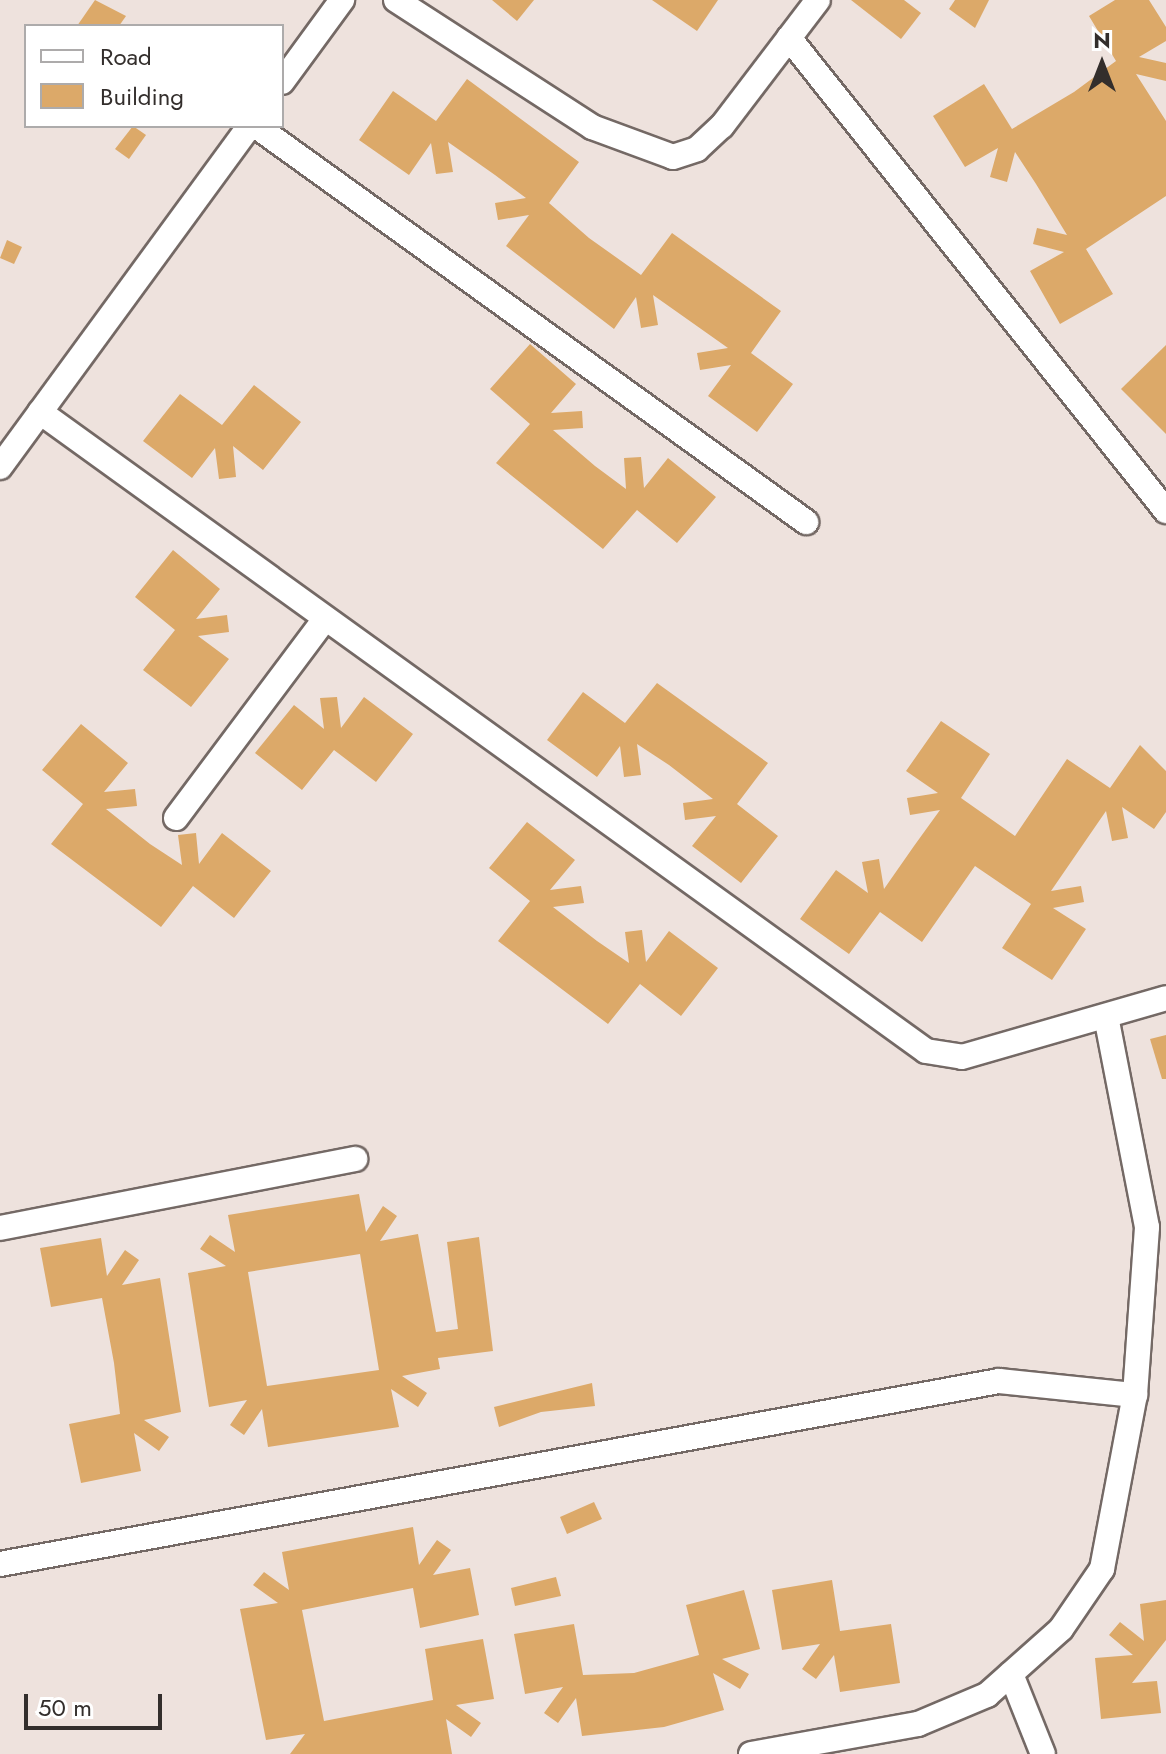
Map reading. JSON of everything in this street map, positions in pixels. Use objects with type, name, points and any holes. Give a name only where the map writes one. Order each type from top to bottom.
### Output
[{"type":"street","points":[[284,79],[342,0]]},
{"type":"street","points":[[396,0],[428,8],[592,127],[673,157],[697,149],[722,126],[818,0]]},
{"type":"street","points":[[789,38],[1166,511]]},
{"type":"street","points":[[0,467],[249,128]]},
{"type":"street","points":[[259,128],[806,522]]},
{"type":"street","points":[[40,412],[926,1051],[962,1057],[1166,998]]},
{"type":"street","points":[[176,818],[325,619]]},
{"type":"street","points":[[751,1754],[918,1724],[987,1695],[1061,1629],[1102,1569],[1135,1395],[1147,1227],[1106,1017]]},
{"type":"street","points":[[0,1228],[355,1159]]},
{"type":"street","points":[[0,1564],[999,1381],[1135,1395]]},
{"type":"street","points":[[1011,1674],[1043,1754]]},
{"type":"building","points":[[95,0],[126,16],[120,24],[78,24]]},
{"type":"building","points":[[492,0],[534,0],[517,21]]},
{"type":"building","points":[[652,0],[718,0],[697,31]]},
{"type":"building","points":[[851,0],[904,0],[921,13],[901,39]]},
{"type":"building","points":[[955,0],[989,0],[975,28],[949,9]]},
{"type":"building","points":[[1115,0],[1149,0],[1166,27],[1166,41],[1139,57],[1166,63],[1166,81],[1136,74],[1166,121],[1166,196],[1086,249],[1113,294],[1060,324],[1030,271],[1064,252],[1033,244],[1037,228],[1067,235],[1036,184],[1015,152],[1007,182],[990,177],[998,148],[965,167],[933,116],[984,84],[1012,129],[1074,92],[1116,61],[1089,16]]},
{"type":"building","points":[[467,79],[579,162],[549,203],[589,238],[641,275],[672,233],[781,311],[751,353],[793,384],[757,432],[708,396],[731,365],[700,370],[697,353],[728,348],[653,295],[658,325],[641,328],[636,297],[614,329],[506,246],[529,215],[498,220],[495,203],[526,198],[495,175],[448,142],[453,172],[436,174],[431,143],[409,175],[359,140],[393,91],[436,121]]},
{"type":"building","points":[[131,128],[146,135],[129,159],[115,149]]},
{"type":"building","points":[[7,240],[22,247],[14,264],[0,258]]},
{"type":"building","points":[[530,344],[576,384],[551,413],[582,411],[583,428],[553,430],[595,466],[626,489],[624,458],[641,457],[644,488],[668,458],[716,497],[677,543],[637,510],[603,549],[496,463],[530,424],[490,389]]},
{"type":"building","points":[[1166,345],[1166,434],[1121,389]]},
{"type":"building","points":[[254,385],[301,422],[263,470],[233,446],[236,477],[219,479],[215,448],[192,478],[143,441],[180,394],[222,425]]},
{"type":"building","points":[[173,550],[220,589],[196,619],[227,615],[229,632],[198,636],[229,659],[191,707],[143,670],[175,630],[135,597]]},
{"type":"building","points":[[657,683],[768,763],[737,804],[778,836],[741,883],[692,846],[716,816],[685,820],[683,803],[713,799],[669,765],[637,744],[641,775],[624,777],[620,746],[597,777],[547,740],[583,692],[625,723]]},
{"type":"building","points":[[337,697],[341,728],[364,697],[413,734],[376,782],[334,750],[302,790],[255,753],[294,705],[324,729],[320,698]]},
{"type":"building","points":[[941,721],[990,754],[961,798],[1015,836],[1067,759],[1110,788],[1140,745],[1166,771],[1166,812],[1154,829],[1122,807],[1128,838],[1112,841],[1106,811],[1051,891],[1081,886],[1084,902],[1053,908],[1086,929],[1052,980],[1002,948],[1031,904],[975,866],[922,942],[880,912],[849,954],[800,919],[836,870],[868,893],[862,862],[879,859],[884,889],[940,810],[910,815],[907,798],[938,793],[906,771]]},
{"type":"building","points":[[81,724],[128,763],[104,792],[135,789],[137,806],[106,809],[150,844],[182,865],[178,835],[196,833],[199,864],[222,833],[271,871],[234,918],[193,886],[161,927],[51,844],[83,804],[42,770]]},
{"type":"building","points":[[527,822],[575,860],[550,890],[581,886],[584,903],[553,907],[597,941],[629,963],[625,932],[642,930],[646,962],[669,931],[718,968],[681,1016],[640,984],[608,1024],[498,941],[530,901],[489,868]]},
{"type":"building","points":[[1166,1035],[1166,1079],[1162,1079],[1150,1039]]},
{"type":"building","points":[[359,1194],[366,1232],[383,1206],[397,1216],[380,1241],[418,1234],[436,1332],[458,1329],[447,1242],[479,1237],[493,1351],[438,1358],[440,1369],[402,1376],[427,1393],[418,1407],[391,1389],[399,1427],[268,1447],[262,1409],[244,1435],[230,1425],[247,1400],[209,1407],[188,1273],[226,1266],[200,1249],[210,1235],[235,1252],[228,1215]],"holes":[[[360,1254],[379,1370],[267,1386],[248,1272]]]},
{"type":"building","points":[[101,1238],[107,1276],[125,1250],[139,1260],[122,1285],[160,1278],[181,1412],[144,1420],[169,1437],[159,1451],[134,1433],[141,1471],[81,1483],[69,1424],[120,1414],[114,1363],[102,1298],[51,1307],[40,1248]]},
{"type":"building","points":[[592,1383],[595,1406],[541,1412],[499,1427],[494,1407]]},
{"type":"building","points":[[594,1502],[602,1519],[567,1534],[560,1517]]},
{"type":"building","points":[[413,1527],[419,1565],[437,1540],[451,1550],[433,1575],[470,1568],[479,1615],[420,1628],[413,1588],[302,1610],[324,1721],[433,1700],[425,1649],[483,1639],[494,1699],[456,1705],[481,1723],[471,1737],[446,1719],[452,1754],[290,1754],[305,1734],[266,1740],[240,1609],[278,1603],[253,1585],[264,1572],[289,1590],[282,1552]]},
{"type":"building","points":[[556,1577],[561,1596],[515,1606],[511,1588]]},
{"type":"building","points":[[832,1580],[840,1631],[891,1624],[900,1683],[840,1692],[834,1655],[816,1679],[802,1669],[820,1644],[782,1650],[772,1590]]},
{"type":"building","points":[[744,1590],[760,1649],[722,1659],[749,1674],[740,1689],[713,1673],[724,1710],[664,1727],[582,1736],[576,1698],[558,1723],[544,1713],[563,1687],[525,1694],[514,1634],[574,1624],[583,1675],[634,1673],[699,1655],[686,1605]]},
{"type":"building","points":[[1166,1600],[1166,1640],[1132,1683],[1157,1681],[1161,1713],[1101,1719],[1095,1658],[1133,1655],[1109,1635],[1120,1622],[1144,1641],[1140,1604]]}]
